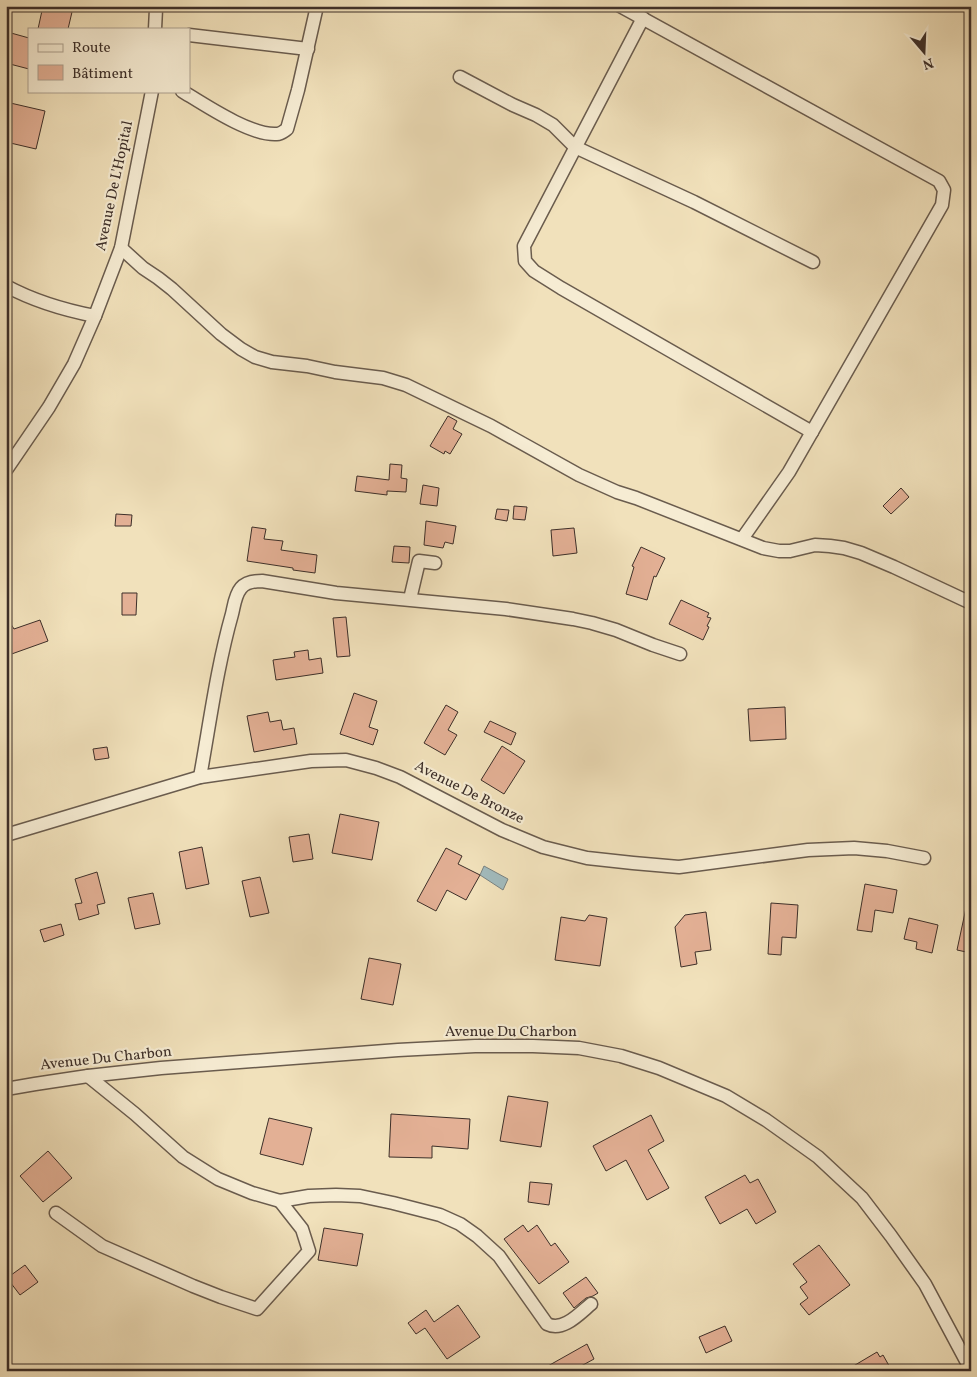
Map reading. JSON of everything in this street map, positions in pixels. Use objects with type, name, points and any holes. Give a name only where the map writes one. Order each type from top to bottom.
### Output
[{"type":"street","points":[[184,92],[232,120],[261,132],[279,135],[287,129],[317,6]]},
{"type":"street","points":[[620,6],[939,180],[944,190],[942,205],[789,472],[742,539]]},
{"type":"street","points":[[155,28],[157,7]]},
{"type":"street","points":[[642,18],[524,246],[525,261],[534,271],[561,288],[812,432]]},
{"type":"street","points":[[190,35],[308,49]]},
{"type":"street","points":[[460,77],[553,125],[575,147],[694,202],[813,262]]},
{"type":"street","name":"Avenue De L'Hopital","points":[[6,470],[50,407],[74,364],[95,316],[121,248],[152,92]]},
{"type":"street","points":[[121,248],[221,334],[255,357],[272,362],[383,378],[406,385],[490,426],[580,475],[617,492],[763,548],[790,551],[815,545],[844,548],[861,553],[971,603]]},
{"type":"street","points":[[6,286],[39,301],[95,316]]},
{"type":"street","points":[[410,599],[419,560],[435,563]]},
{"type":"street","points":[[200,777],[219,669],[229,625],[238,593],[242,587],[252,582],[262,581],[336,592],[515,610],[592,623],[680,654]]},
{"type":"street","name":"Avenue De Bronze","points":[[6,835],[200,777],[311,761],[346,760],[400,777],[502,830],[543,847],[587,858],[633,864],[679,866],[808,850],[854,848],[887,851],[924,858]]},
{"type":"street","name":"Avenue Du Charbon","points":[[6,1089],[88,1076],[161,1068],[485,1046],[579,1048],[622,1056],[659,1068],[726,1096],[766,1120],[818,1157],[862,1198],[925,1284],[971,1370]]},
{"type":"street","points":[[88,1076],[135,1114],[183,1157],[218,1179],[252,1193],[280,1201],[309,1196],[360,1196],[440,1215],[460,1224],[477,1236],[499,1256],[547,1324],[553,1327],[560,1326],[591,1304]]},
{"type":"street","points":[[56,1213],[102,1246],[193,1286],[257,1309],[309,1251],[302,1229],[280,1201]]},
{"type":"water","points":[[484,866],[508,879],[503,890],[480,875]]},
{"type":"building","points":[[43,6],[72,12],[68,28],[38,28]]},
{"type":"building","points":[[11,33],[28,38],[28,69],[6,63],[6,52]]},
{"type":"building","points":[[6,102],[45,111],[36,149],[6,142]]},
{"type":"building","points":[[448,416],[457,421],[453,429],[462,434],[450,454],[445,451],[444,454],[430,446]]},
{"type":"building","points":[[390,464],[402,465],[401,478],[407,479],[406,492],[387,491],[387,495],[355,491],[357,476],[389,480]]},
{"type":"building","points":[[423,485],[439,488],[437,506],[420,504]]},
{"type":"building","points":[[901,488],[909,497],[891,514],[883,506]]},
{"type":"building","points":[[514,506],[527,507],[525,520],[513,519]]},
{"type":"building","points":[[497,509],[509,510],[507,521],[495,519]]},
{"type":"building","points":[[116,514],[132,515],[131,526],[115,526]]},
{"type":"building","points":[[426,521],[456,526],[453,544],[445,542],[443,548],[424,545]]},
{"type":"building","points":[[252,527],[266,529],[264,539],[283,541],[281,550],[317,555],[315,573],[247,561]]},
{"type":"building","points":[[574,528],[577,553],[553,556],[551,530]]},
{"type":"building","points":[[394,546],[410,547],[409,563],[392,562]]},
{"type":"building","points":[[641,547],[665,558],[656,577],[654,576],[647,600],[626,594],[634,567],[632,566]]},
{"type":"building","points":[[122,593],[137,593],[136,615],[122,615]]},
{"type":"building","points":[[681,600],[709,613],[707,617],[711,618],[707,626],[709,627],[703,640],[669,624]]},
{"type":"building","points":[[6,616],[14,629],[40,620],[48,641],[6,656]]},
{"type":"building","points":[[346,617],[350,656],[337,657],[333,618]]},
{"type":"building","points":[[308,650],[309,660],[321,658],[323,673],[276,680],[273,660],[295,657],[294,652]]},
{"type":"building","points":[[354,693],[377,701],[369,727],[378,730],[373,745],[340,734]]},
{"type":"building","points":[[446,705],[458,712],[448,730],[457,735],[445,755],[424,743]]},
{"type":"building","points":[[785,707],[786,739],[750,741],[748,709]]},
{"type":"building","points":[[268,712],[270,722],[281,720],[283,730],[294,728],[297,744],[254,752],[247,716]]},
{"type":"building","points":[[490,721],[516,733],[511,745],[484,732]]},
{"type":"building","points":[[502,746],[525,761],[504,794],[481,780]]},
{"type":"building","points":[[107,747],[109,758],[95,760],[93,749]]},
{"type":"building","points":[[340,814],[379,822],[372,860],[332,853]]},
{"type":"building","points":[[309,834],[313,859],[293,862],[289,837]]},
{"type":"building","points":[[202,847],[209,884],[186,889],[179,852]]},
{"type":"building","points":[[446,848],[462,856],[458,864],[480,875],[466,900],[447,890],[436,911],[417,901]]},
{"type":"building","points":[[97,872],[105,903],[97,905],[99,914],[79,920],[75,904],[82,903],[75,879]]},
{"type":"building","points":[[260,877],[269,913],[250,917],[242,881]]},
{"type":"building","points":[[865,884],[897,890],[893,913],[875,910],[872,932],[857,930]]},
{"type":"building","points":[[153,893],[160,924],[135,929],[128,898]]},
{"type":"building","points":[[771,903],[798,905],[796,938],[782,937],[781,955],[768,954]]},
{"type":"building","points":[[966,908],[971,909],[971,953],[957,950]]},
{"type":"building","points":[[706,912],[711,950],[695,952],[697,964],[681,967],[675,927],[685,915]]},
{"type":"building","points":[[589,915],[607,918],[600,966],[555,960],[561,917],[585,921]]},
{"type":"building","points":[[909,918],[938,925],[932,953],[916,949],[917,942],[904,939]]},
{"type":"building","points":[[61,924],[64,935],[44,942],[40,930]]},
{"type":"building","points":[[369,958],[401,964],[393,1005],[361,999]]},
{"type":"building","points":[[508,1096],[548,1102],[541,1147],[500,1141]]},
{"type":"building","points":[[391,1114],[470,1119],[468,1149],[432,1146],[432,1158],[389,1157]]},
{"type":"building","points":[[651,1115],[664,1141],[648,1150],[669,1188],[647,1200],[626,1160],[606,1171],[593,1146]]},
{"type":"building","points":[[269,1118],[312,1128],[303,1165],[260,1154]]},
{"type":"building","points":[[48,1151],[72,1178],[43,1202],[20,1176]]},
{"type":"building","points":[[745,1175],[750,1183],[758,1179],[776,1212],[756,1224],[747,1209],[720,1224],[705,1197]]},
{"type":"building","points":[[530,1182],[552,1184],[549,1205],[528,1202]]},
{"type":"building","points":[[523,1225],[528,1232],[537,1225],[551,1246],[555,1243],[569,1262],[539,1284],[504,1239]]},
{"type":"building","points":[[324,1228],[363,1234],[357,1266],[318,1260]]},
{"type":"building","points":[[819,1245],[850,1285],[809,1315],[800,1304],[808,1298],[800,1287],[807,1282],[793,1264]]},
{"type":"building","points":[[25,1265],[38,1282],[20,1295],[7,1278]]},
{"type":"building","points":[[586,1277],[598,1293],[586,1298],[574,1308],[563,1293]]},
{"type":"building","points":[[458,1305],[480,1337],[447,1359],[425,1328],[416,1334],[408,1323],[426,1310],[434,1322]]},
{"type":"building","points":[[725,1326],[732,1341],[706,1353],[699,1337]]},
{"type":"building","points":[[587,1344],[594,1359],[572,1371],[539,1371]]},
{"type":"building","points":[[877,1352],[880,1357],[883,1355],[892,1371],[845,1371]]}]
